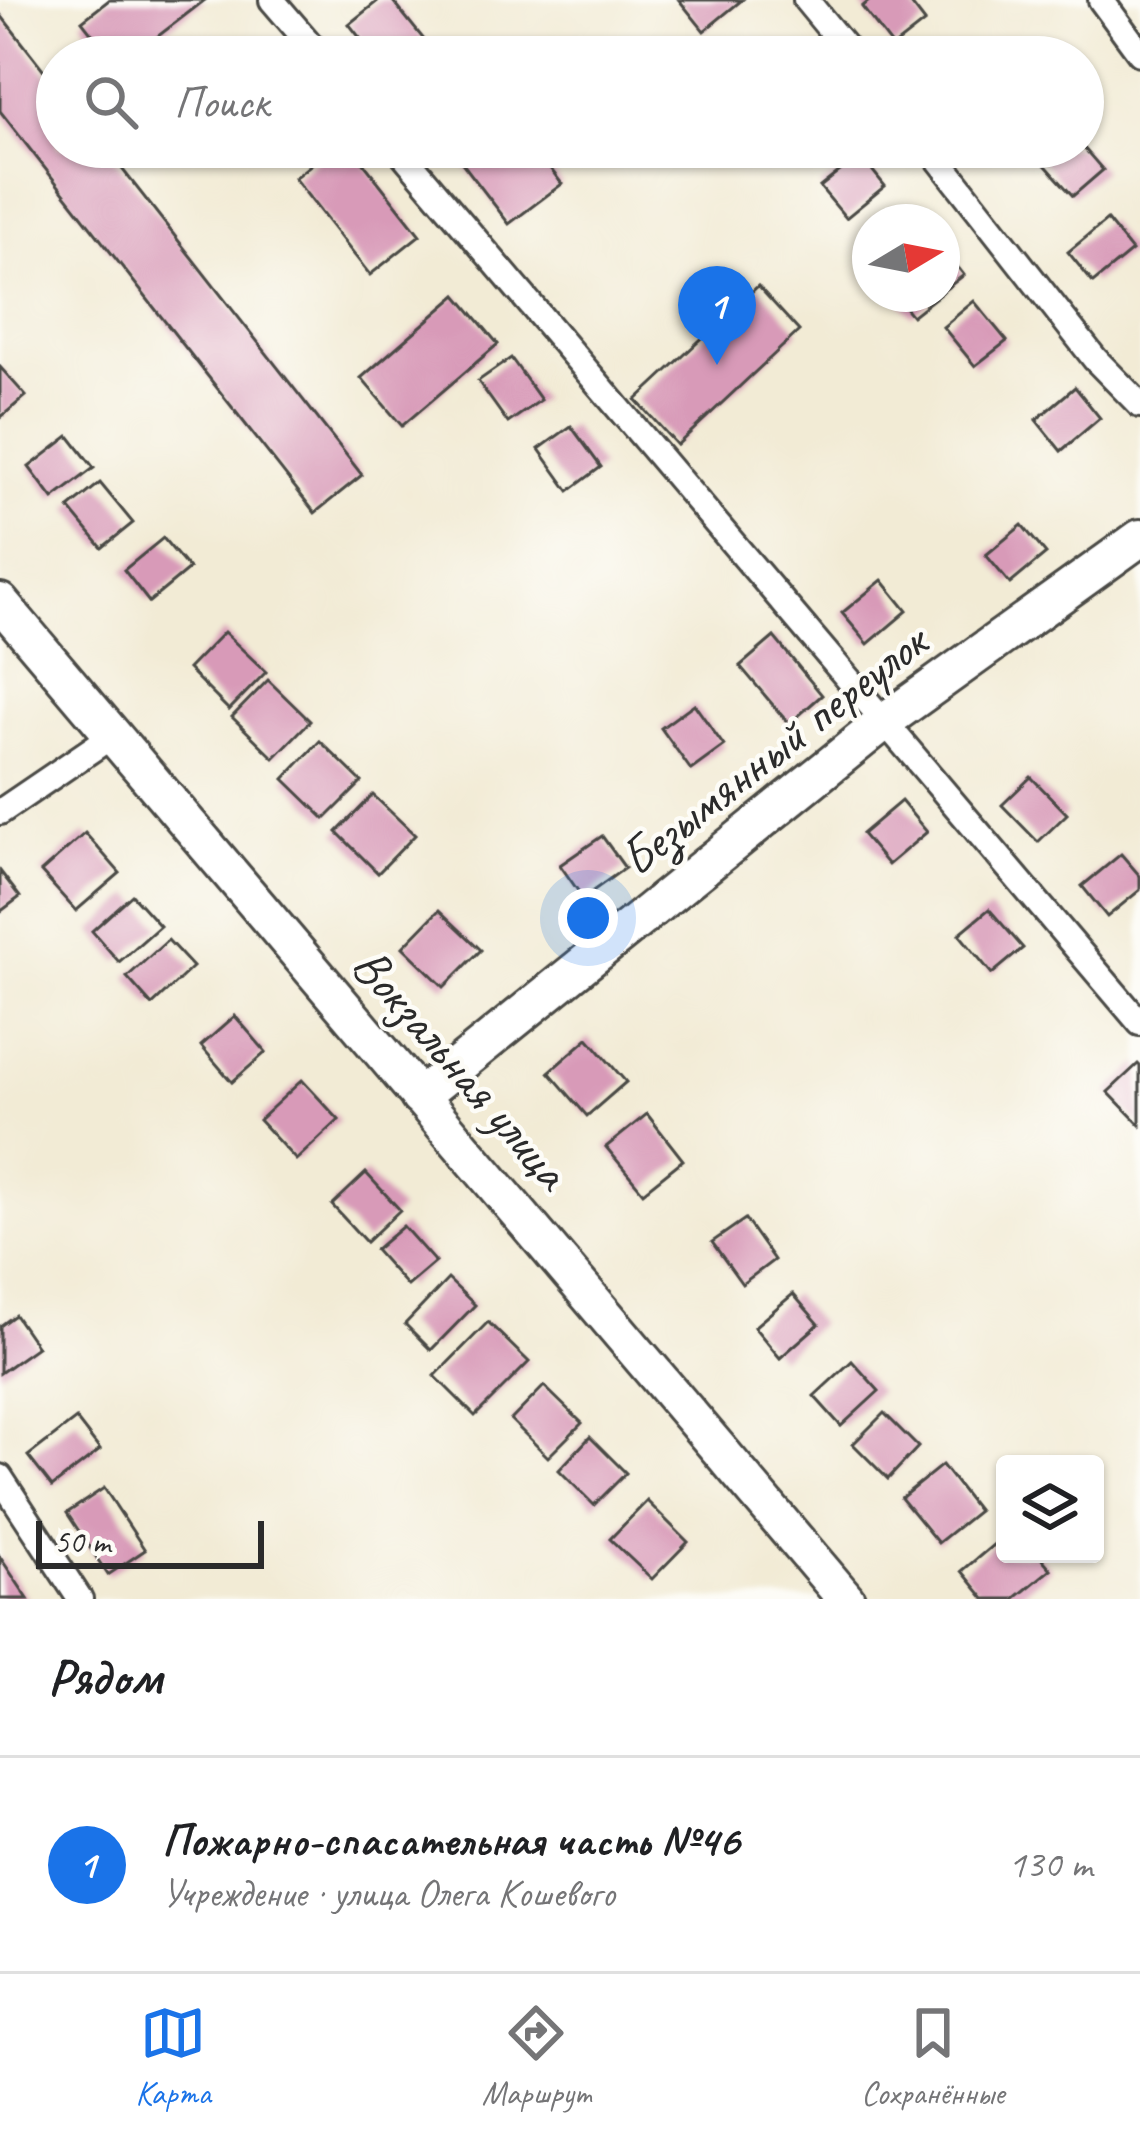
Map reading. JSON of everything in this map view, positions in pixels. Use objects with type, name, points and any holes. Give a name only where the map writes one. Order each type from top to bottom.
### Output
[{"type":"street","points":[[272,0],[303,36]]},
{"type":"street","points":[[806,0],[836,36]]},
{"type":"street","points":[[1102,0],[1140,53]]},
{"type":"street","points":[[415,168],[1140,1023]]},
{"type":"street","points":[[945,168],[1095,359],[1140,405]]},
{"type":"street","name":"Безымянный переулок","points":[[419,1097],[884,721],[1140,538]]},
{"type":"street","name":"Вокзальная улица","points":[[0,602],[846,1599]]},
{"type":"street","points":[[0,812],[110,737]]},
{"type":"street","points":[[0,1477],[80,1599]]},
{"type":"building","points":[[109,0],[205,0],[158,36],[94,36],[82,21]]},
{"type":"building","points":[[379,0],[392,0],[421,36],[358,36],[349,24]]},
{"type":"building","points":[[679,0],[742,0],[704,31]]},
{"type":"building","points":[[870,0],[908,0],[925,22],[907,36],[884,36],[862,7]]},
{"type":"building","points":[[0,14],[36,60],[36,157],[0,111]]},
{"type":"building","points":[[45,168],[121,168],[362,475],[315,513]]},
{"type":"building","points":[[307,168],[367,168],[420,235],[370,275],[294,178]]},
{"type":"building","points":[[466,168],[550,168],[562,184],[509,224]]},
{"type":"building","points":[[844,168],[870,168],[885,186],[863,204],[852,204],[846,218],[820,187]]},
{"type":"building","points":[[1048,168],[1101,168],[1103,170],[1073,196]]},
{"type":"building","points":[[1107,220],[1132,251],[1093,283],[1068,252]]},
{"type":"building","points":[[758,286],[799,331],[677,445],[636,400]]},
{"type":"building","points":[[457,295],[498,344],[402,426],[361,378]]},
{"type":"building","points":[[974,301],[1007,341],[975,366],[943,327]]},
{"type":"building","points":[[511,358],[541,400],[508,423],[478,381]]},
{"type":"building","points":[[0,367],[26,396],[0,418]]},
{"type":"building","points":[[1075,387],[1100,418],[1061,451],[1036,420]]},
{"type":"building","points":[[571,426],[601,467],[569,491],[539,449]]},
{"type":"building","points":[[69,436],[94,468],[53,499],[29,467]]},
{"type":"building","points":[[100,483],[133,523],[102,548],[69,508]]},
{"type":"building","points":[[1022,525],[1046,554],[1010,584],[986,555]]},
{"type":"building","points":[[163,538],[189,569],[149,602],[124,570]]},
{"type":"building","points":[[882,580],[907,611],[868,644],[842,613]]},
{"type":"building","points":[[224,632],[266,672],[229,710],[188,669]]},
{"type":"building","points":[[774,637],[822,695],[789,724],[740,666]]},
{"type":"building","points":[[268,680],[310,721],[274,758],[232,717]]},
{"type":"building","points":[[694,704],[724,746],[691,770],[661,728]]},
{"type":"building","points":[[320,741],[362,782],[325,819],[284,779]]},
{"type":"building","points":[[1031,777],[1067,814],[1038,842],[1002,805]]},
{"type":"building","points":[[373,795],[415,835],[378,873],[337,832]]},
{"type":"building","points":[[901,801],[927,832],[888,865],[862,834]]},
{"type":"building","points":[[85,833],[120,873],[76,911],[41,872]]},
{"type":"building","points":[[602,836],[625,868],[583,898],[560,865]]},
{"type":"building","points":[[1121,854],[1140,876],[1140,890],[1107,917],[1082,886]]},
{"type":"building","points":[[0,871],[20,897],[0,912]]},
{"type":"building","points":[[132,895],[160,926],[119,962],[92,931]]},
{"type":"building","points":[[989,909],[1023,948],[992,974],[959,934]]},
{"type":"building","points":[[439,910],[481,950],[444,987],[403,947]]},
{"type":"building","points":[[168,940],[193,967],[152,1005],[127,977]]},
{"type":"building","points":[[235,1016],[266,1052],[232,1082],[201,1046]]},
{"type":"building","points":[[588,1038],[626,1082],[587,1116],[549,1072]]},
{"type":"building","points":[[1140,1066],[1140,1125],[1108,1092]]},
{"type":"building","points":[[302,1080],[339,1120],[296,1160],[259,1120]]},
{"type":"building","points":[[647,1114],[683,1160],[643,1192],[606,1147]]},
{"type":"building","points":[[366,1173],[400,1210],[366,1242],[332,1205]]},
{"type":"building","points":[[745,1219],[774,1260],[742,1284],[712,1242]]},
{"type":"building","points":[[403,1226],[435,1262],[407,1286],[375,1250]]},
{"type":"building","points":[[448,1279],[475,1305],[431,1350],[405,1324]]},
{"type":"building","points":[[793,1294],[819,1324],[780,1358],[754,1327]]},
{"type":"building","points":[[15,1315],[37,1347],[0,1373],[0,1326]]},
{"type":"building","points":[[488,1322],[529,1362],[475,1416],[435,1376]]},
{"type":"building","points":[[852,1361],[879,1391],[841,1426],[814,1396]]},
{"type":"building","points":[[544,1386],[582,1423],[548,1457],[511,1420]]},
{"type":"building","points":[[884,1413],[918,1447],[888,1479],[853,1444]]},
{"type":"building","points":[[76,1419],[100,1450],[52,1487],[28,1456]]},
{"type":"building","points":[[590,1437],[626,1473],[594,1505],[559,1470]]},
{"type":"building","points":[[942,1465],[978,1511],[938,1543],[901,1498]]},
{"type":"building","points":[[104,1488],[145,1550],[108,1575],[67,1513]]},
{"type":"building","points":[[647,1501],[688,1542],[652,1579],[610,1539]]},
{"type":"building","points":[[996,1543],[996,1563],[1046,1563],[1051,1569],[1014,1599],[985,1599],[962,1571]]},
{"type":"building","points":[[0,1557],[28,1599],[0,1599]]},
{"type":"place","name":"Пожарно-спасательная часть №46","points":[[717,365]]}]
